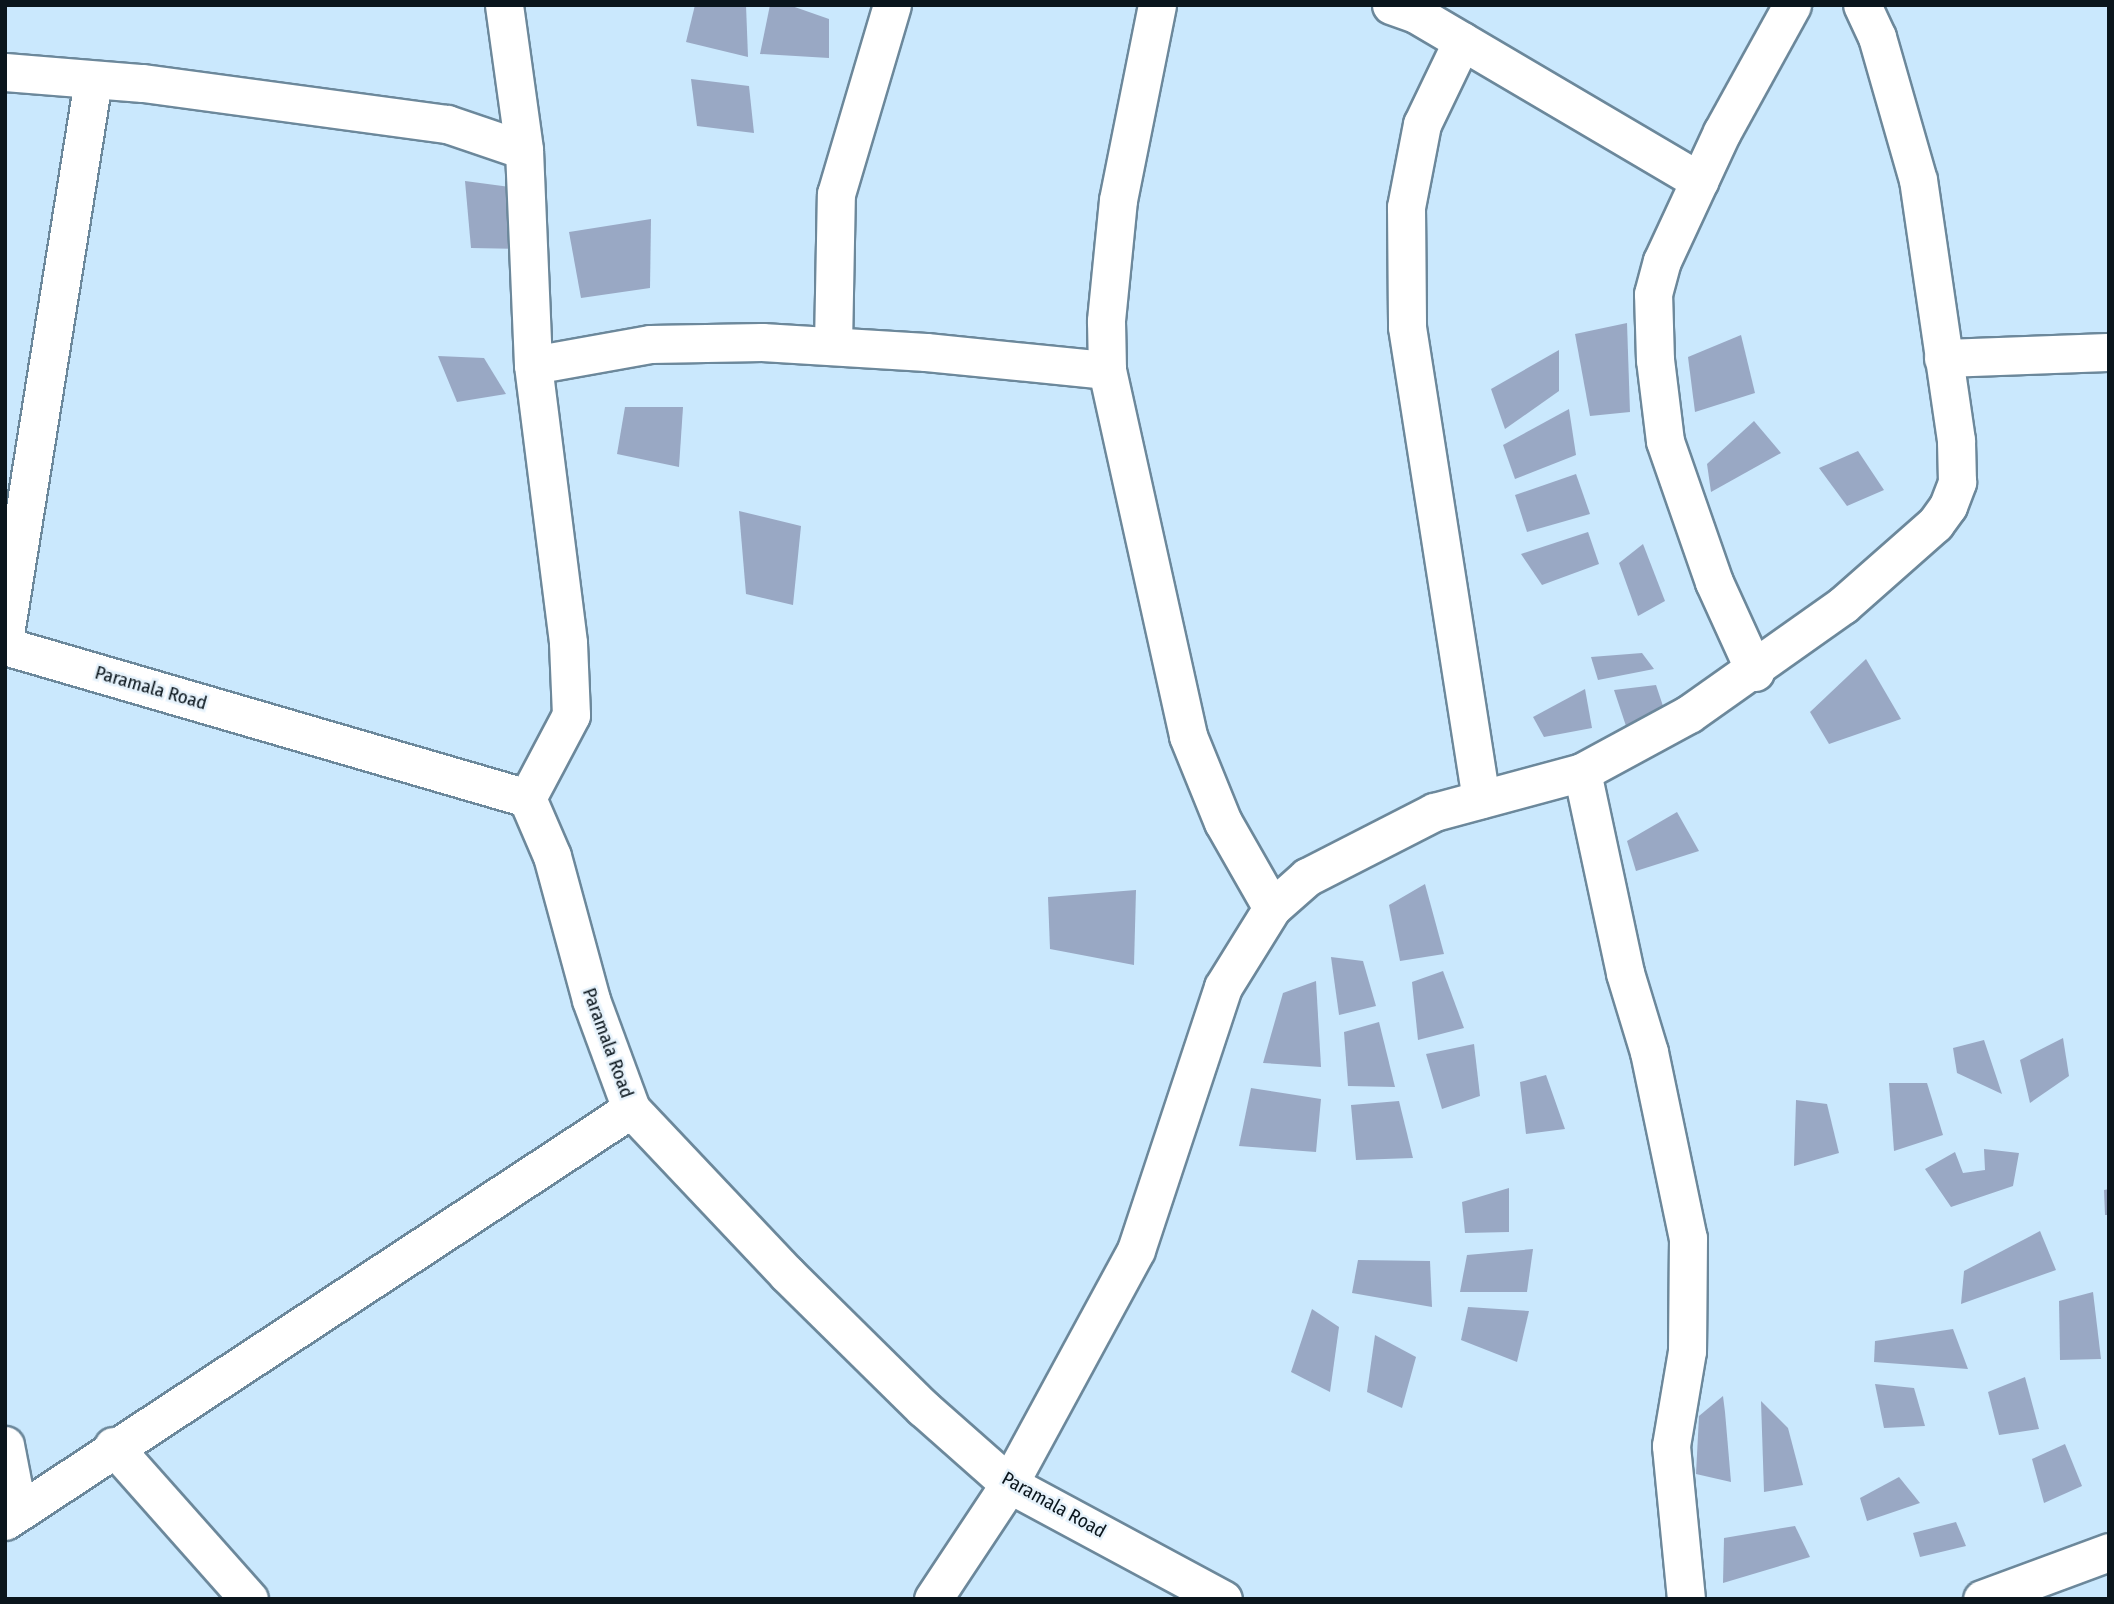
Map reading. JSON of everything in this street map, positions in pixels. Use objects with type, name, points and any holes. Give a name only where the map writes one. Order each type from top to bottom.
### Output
[{"type":"street","points":[[505,5],[524,150],[533,365],[568,643],[571,715],[527,798]]},
{"type":"street","points":[[833,345],[836,194],[892,5]]},
{"type":"street","points":[[1157,5],[1118,200],[1106,321],[1107,370],[1188,736],[1223,822],[1272,908]]},
{"type":"street","points":[[1391,5],[1462,41],[1700,181]]},
{"type":"street","points":[[1755,672],[1714,582],[1665,441],[1655,360],[1653,294],[1662,261],[1700,181],[1792,5]]},
{"type":"street","points":[[933,1599],[1009,1484],[1136,1250],[1223,987],[1272,908],[1307,877],[1434,812],[1582,772],[1689,714],[1755,672],[1843,605],[1936,524],[1948,506],[1957,482],[1918,180],[1877,37],[1862,5]]},
{"type":"street","points":[[1462,41],[1422,124],[1415,160],[1406,207],[1407,327],[1482,799]]},
{"type":"street","points":[[5,72],[93,80],[447,124],[524,150]]},
{"type":"street","points":[[5,634],[93,80]]},
{"type":"street","points":[[533,365],[650,344],[833,345],[1107,370]]},
{"type":"street","points":[[1943,358],[2109,352]]},
{"type":"street","name":"Paramala Road","points":[[5,646],[527,798],[552,856],[591,1000],[631,1110],[797,1284],[923,1408],[1009,1484],[1223,1599]]},
{"type":"street","points":[[1582,772],[1625,973],[1649,1052],[1688,1238],[1687,1351],[1671,1446],[1686,1599]]},
{"type":"street","points":[[5,1444],[12,1517],[113,1446],[631,1110]]},
{"type":"street","points":[[113,1446],[249,1599]]},
{"type":"street","points":[[1982,1599],[2109,1552]]},
{"type":"building","points":[[695,5],[746,5],[748,57],[686,42]]},
{"type":"building","points":[[770,5],[789,5],[829,19],[829,58],[760,54]]},
{"type":"building","points":[[691,79],[749,86],[754,133],[697,126]]},
{"type":"building","points":[[465,181],[517,188],[522,249],[471,248]]},
{"type":"building","points":[[651,219],[650,288],[581,298],[569,232]]},
{"type":"building","points":[[1627,323],[1630,412],[1590,416],[1575,334]]},
{"type":"building","points":[[1741,335],[1755,393],[1695,412],[1688,357]]},
{"type":"building","points":[[1559,350],[1559,391],[1505,429],[1491,389]]},
{"type":"building","points":[[438,356],[484,358],[506,394],[457,402]]},
{"type":"building","points":[[625,407],[683,407],[679,467],[617,454]]},
{"type":"building","points":[[1569,409],[1576,455],[1515,479],[1503,445]]},
{"type":"building","points":[[1754,421],[1781,453],[1711,492],[1707,464]]},
{"type":"building","points":[[1858,451],[1884,490],[1847,506],[1819,468]]},
{"type":"building","points":[[1576,474],[1590,514],[1527,532],[1515,495]]},
{"type":"building","points":[[739,511],[801,526],[793,605],[746,594]]},
{"type":"building","points":[[1588,532],[1599,564],[1542,585],[1521,554]]},
{"type":"building","points":[[1643,544],[1665,601],[1638,616],[1619,563]]},
{"type":"building","points":[[1642,653],[1654,669],[1598,680],[1591,657]]},
{"type":"building","points":[[1866,659],[1901,719],[1829,744],[1810,712]]},
{"type":"building","points":[[1656,685],[1666,715],[1626,726],[1614,690]]},
{"type":"building","points":[[1585,689],[1592,728],[1544,737],[1533,717]]},
{"type":"building","points":[[1677,812],[1699,851],[1636,871],[1627,841]]},
{"type":"building","points":[[1425,884],[1444,954],[1400,961],[1389,905]]},
{"type":"building","points":[[1136,890],[1134,965],[1050,949],[1048,897]]},
{"type":"building","points":[[1331,957],[1363,961],[1376,1006],[1339,1015]]},
{"type":"building","points":[[1443,971],[1464,1028],[1418,1040],[1412,982]]},
{"type":"building","points":[[1316,981],[1321,1067],[1263,1063],[1283,993]]},
{"type":"building","points":[[1379,1022],[1395,1087],[1348,1086],[1344,1032]]},
{"type":"building","points":[[2063,1038],[2069,1076],[2030,1103],[2020,1060]]},
{"type":"building","points":[[1984,1040],[2002,1094],[1957,1073],[1953,1048]]},
{"type":"building","points":[[1474,1044],[1480,1096],[1442,1109],[1426,1054]]},
{"type":"building","points":[[1546,1075],[1565,1129],[1526,1134],[1520,1082]]},
{"type":"building","points":[[1889,1083],[1927,1083],[1943,1135],[1894,1151]]},
{"type":"building","points":[[1251,1088],[1321,1099],[1316,1152],[1239,1146]]},
{"type":"building","points":[[1796,1100],[1827,1104],[1839,1153],[1794,1166]]},
{"type":"building","points":[[1399,1101],[1413,1158],[1356,1160],[1351,1105]]},
{"type":"building","points":[[1984,1149],[2019,1153],[2013,1186],[1951,1207],[1925,1169],[1955,1152],[1963,1173],[1985,1170]]},
{"type":"building","points":[[1509,1188],[1509,1232],[1465,1233],[1462,1202]]},
{"type":"building","points":[[2109,1189],[2109,1215],[2105,1215],[2104,1190]]},
{"type":"building","points":[[2040,1231],[2056,1270],[1961,1304],[1964,1271]]},
{"type":"building","points":[[1533,1249],[1527,1292],[1460,1292],[1467,1255]]},
{"type":"building","points":[[1358,1260],[1430,1261],[1432,1307],[1352,1293]]},
{"type":"building","points":[[2093,1292],[2101,1359],[2060,1360],[2059,1301]]},
{"type":"building","points":[[1468,1307],[1529,1311],[1517,1362],[1461,1340]]},
{"type":"building","points":[[1312,1309],[1339,1327],[1330,1392],[1291,1372]]},
{"type":"building","points":[[1953,1329],[1968,1369],[1874,1362],[1875,1341]]},
{"type":"building","points":[[1375,1335],[1416,1357],[1402,1408],[1367,1392]]},
{"type":"building","points":[[2025,1377],[2039,1429],[1999,1435],[1988,1392]]},
{"type":"building","points":[[1875,1384],[1914,1388],[1925,1426],[1884,1428]]},
{"type":"building","points":[[1723,1396],[1731,1482],[1696,1474],[1699,1416]]},
{"type":"building","points":[[1761,1401],[1788,1428],[1803,1485],[1764,1492]]},
{"type":"building","points":[[2065,1444],[2082,1486],[2044,1503],[2032,1459]]},
{"type":"building","points":[[1899,1477],[1920,1503],[1867,1521],[1860,1498]]},
{"type":"building","points":[[1956,1522],[1966,1546],[1920,1557],[1913,1533]]},
{"type":"building","points":[[1795,1526],[1810,1557],[1723,1583],[1724,1538]]}]
